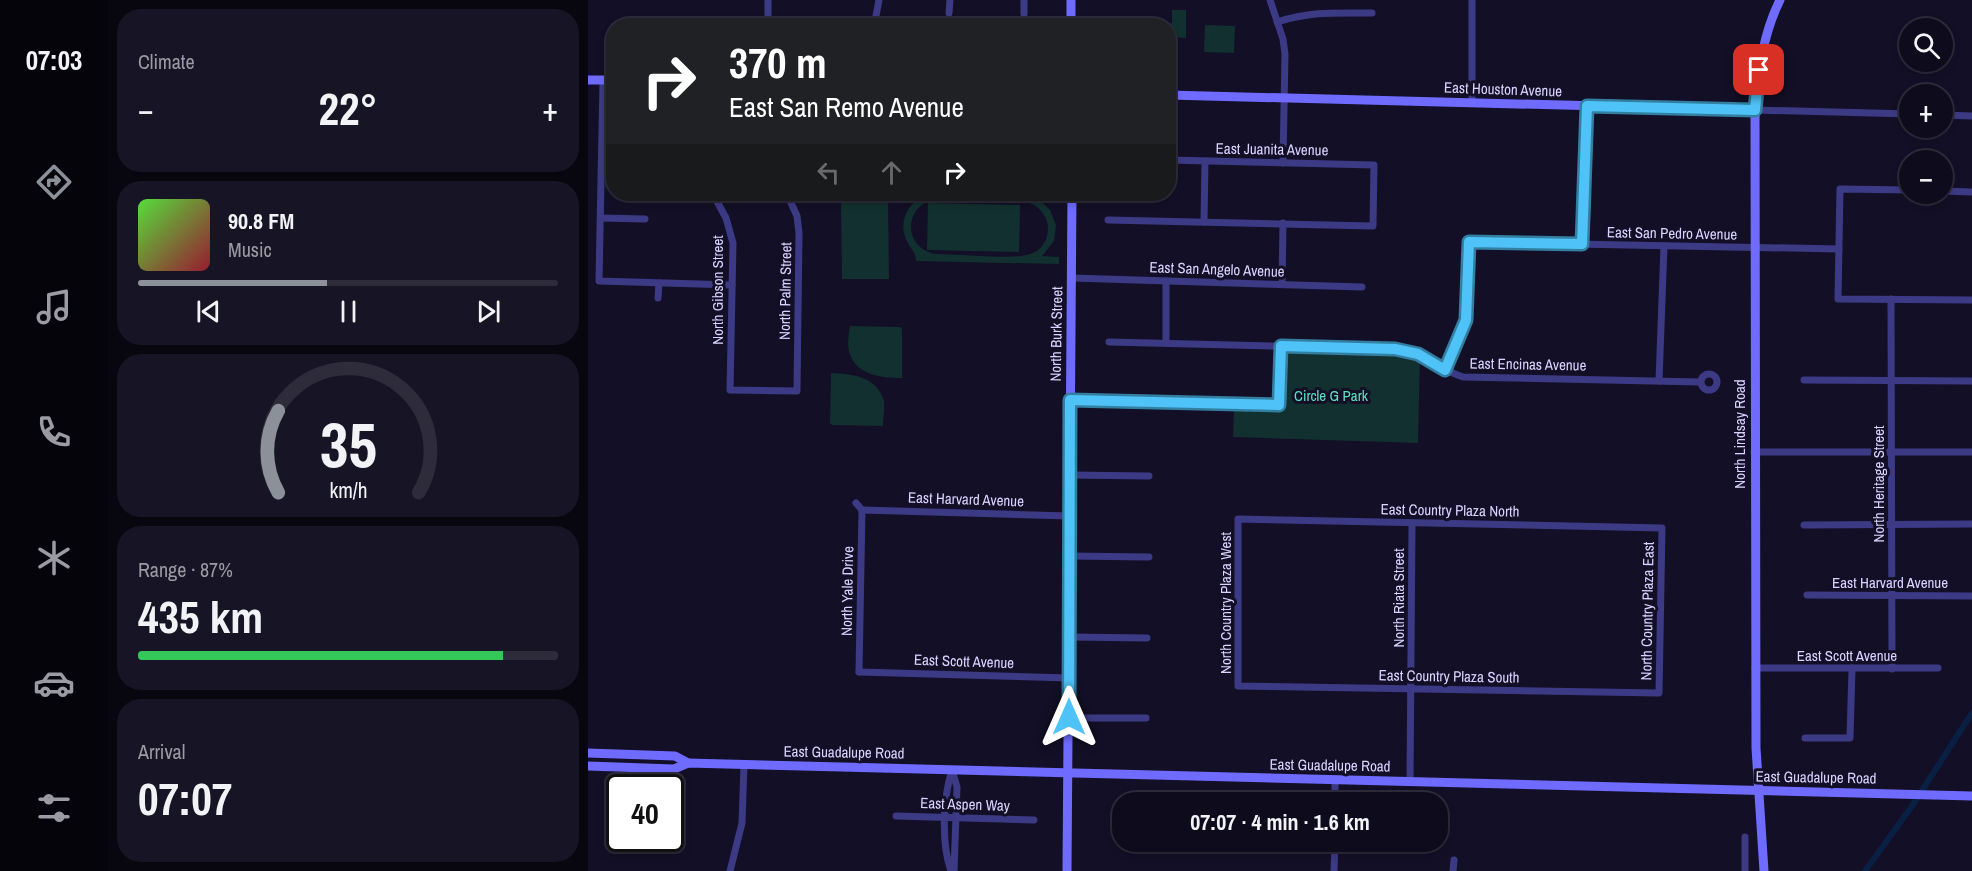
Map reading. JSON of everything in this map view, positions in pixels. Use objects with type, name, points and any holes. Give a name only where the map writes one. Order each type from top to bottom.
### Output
[{"type":"main road","points":[[1071,0],[1071,18]]},
{"type":"main road","name":"North Lindsay Road","points":[[1764,871],[1756,748],[1755,668],[1755,110],[1759,65],[1769,28],[1780,0]]},
{"type":"main road","points":[[588,80],[606,80]]},
{"type":"main road","name":"East Houston Avenue","points":[[1176,94],[1755,110]]},
{"type":"main road","name":"North Burk Street","points":[[1067,871],[1072,201]]},
{"type":"main road","name":"East Guadalupe Road","points":[[588,753],[675,756],[688,763]]},
{"type":"main road","name":"East Guadalupe Road","points":[[588,766],[674,769],[688,763],[1972,796]]},
{"type":"street","points":[[768,0],[768,18]]},
{"type":"street","points":[[876,18],[879,0]]},
{"type":"street","points":[[949,14],[950,0]]},
{"type":"street","points":[[1024,0],[1024,14]]},
{"type":"street","points":[[1270,0],[1283,39],[1285,54],[1283,163]]},
{"type":"street","points":[[1472,0],[1472,103]]},
{"type":"street","points":[[1277,22],[1318,12],[1372,13]]},
{"type":"street","points":[[1582,244],[1587,106]]},
{"type":"street","name":"East Houston Avenue","points":[[1755,110],[1899,114]]},
{"type":"street","points":[[1953,115],[1972,116]]},
{"type":"street","points":[[606,119],[598,281],[732,285]]},
{"type":"street","name":"East Juanita Avenue","points":[[1176,160],[1374,165],[1373,226],[1283,223]]},
{"type":"street","points":[[1204,222],[1205,161]]},
{"type":"street","points":[[1899,190],[1840,189],[1838,299],[1972,300]]},
{"type":"street","points":[[1953,191],[1972,192]]},
{"type":"street","name":"North Gibson Street","points":[[717,201],[731,229],[733,243],[730,390]]},
{"type":"street","name":"North Palm Street","points":[[730,390],[796,391],[799,233],[797,216],[790,201]]},
{"type":"street","points":[[601,218],[645,219]]},
{"type":"street","points":[[1108,220],[1283,223],[1282,284]]},
{"type":"street","name":"East San Pedro Avenue","points":[[1445,370],[1466,320],[1469,242],[1839,249]]},
{"type":"street","points":[[1659,381],[1664,246]]},
{"type":"street","name":"East San Angelo Avenue","points":[[1071,278],[1362,287]]},
{"type":"street","points":[[1166,281],[1166,343]]},
{"type":"street","points":[[658,298],[659,283]]},
{"type":"street","name":"North Heritage Street","points":[[1891,299],[1892,669]]},
{"type":"street","name":"East Encinas Avenue","points":[[1109,342],[1395,349],[1418,354],[1445,370],[1463,377],[1700,382]]},
{"type":"street","points":[[1070,400],[1279,405],[1281,346]]},
{"type":"street","points":[[1804,380],[1972,381]]},
{"type":"street","points":[[1754,452],[1972,452]]},
{"type":"street","points":[[1070,475],[1149,476]]},
{"type":"street","points":[[856,503],[862,510]]},
{"type":"street","name":"East Harvard Avenue","points":[[862,510],[1069,516]]},
{"type":"street","name":"North Yale Drive","points":[[859,672],[862,510]]},
{"type":"street","name":"East Country Plaza North","points":[[1238,519],[1662,528]]},
{"type":"street","name":"North Country Plaza West","points":[[1238,519],[1238,686]]},
{"type":"street","name":"North Riata Street","points":[[1410,782],[1412,523]]},
{"type":"street","points":[[1804,525],[1972,524]]},
{"type":"street","name":"North Country Plaza East","points":[[1659,693],[1662,528]]},
{"type":"street","points":[[1069,556],[1149,557]]},
{"type":"street","name":"East Harvard Avenue","points":[[1807,595],[1972,596]]},
{"type":"street","points":[[1069,637],[1147,638]]},
{"type":"street","name":"East Scott Avenue","points":[[1755,668],[1938,668]]},
{"type":"street","points":[[1805,738],[1850,738],[1852,668]]},
{"type":"street","points":[[853,679],[859,672]]},
{"type":"street","name":"East Scott Avenue","points":[[859,672],[1069,678]]},
{"type":"street","name":"East Country Plaza South","points":[[1238,686],[1659,693]]},
{"type":"street","points":[[1069,717],[1146,718]]},
{"type":"street","points":[[730,871],[742,823],[744,765]]},
{"type":"street","points":[[952,770],[947,786],[945,846],[952,871]]},
{"type":"street","points":[[952,770],[957,787],[952,871]]},
{"type":"street","points":[[1335,780],[1335,792]]},
{"type":"street","name":"East Aspen Way","points":[[896,816],[1035,820]]},
{"type":"street","points":[[1745,837],[1745,871]]},
{"type":"street","points":[[1334,871],[1335,852]]},
{"type":"street","points":[[1453,871],[1454,860]]},
{"type":"green space","points":[[1172,10],[1186,10],[1186,38],[1176,37],[1176,18],[1172,18]]},
{"type":"green space","points":[[1205,25],[1235,26],[1234,53],[1204,52]]},
{"type":"green space","points":[[606,140],[606,187],[605,187]]},
{"type":"green space","points":[[888,201],[889,279],[842,279],[841,202]]},
{"type":"green space","points":[[932,201],[918,209],[911,226],[912,235],[917,244],[925,250],[936,254],[999,257],[1022,256],[1037,250],[1047,237],[1047,221],[1043,213],[1030,203],[984,201],[1041,201],[1050,210],[1056,225],[1054,241],[1042,256],[1059,257],[1059,264],[916,261],[906,239],[903,225],[907,212],[915,202]]},
{"type":"green space","points":[[928,203],[1020,205],[1019,252],[927,250]]},
{"type":"green space","points":[[850,326],[900,327],[902,329],[902,378],[870,374],[857,365],[848,348]]},
{"type":"green space","name":"Circle G Park","points":[[1289,349],[1396,352],[1420,358],[1418,443],[1233,437],[1234,408],[1275,411],[1280,409],[1284,403],[1286,353]]},
{"type":"green space","points":[[831,373],[863,378],[876,386],[884,401],[883,426],[832,425],[830,423]]},
{"type":"waterway","points":[[1865,871],[1912,806],[1972,713]]},
{"type":"route","points":[[1069,717],[1070,400],[1279,405],[1281,346],[1395,349],[1418,354],[1445,370],[1466,320],[1469,242],[1582,244],[1587,106],[1755,110],[1759,70]]}]
